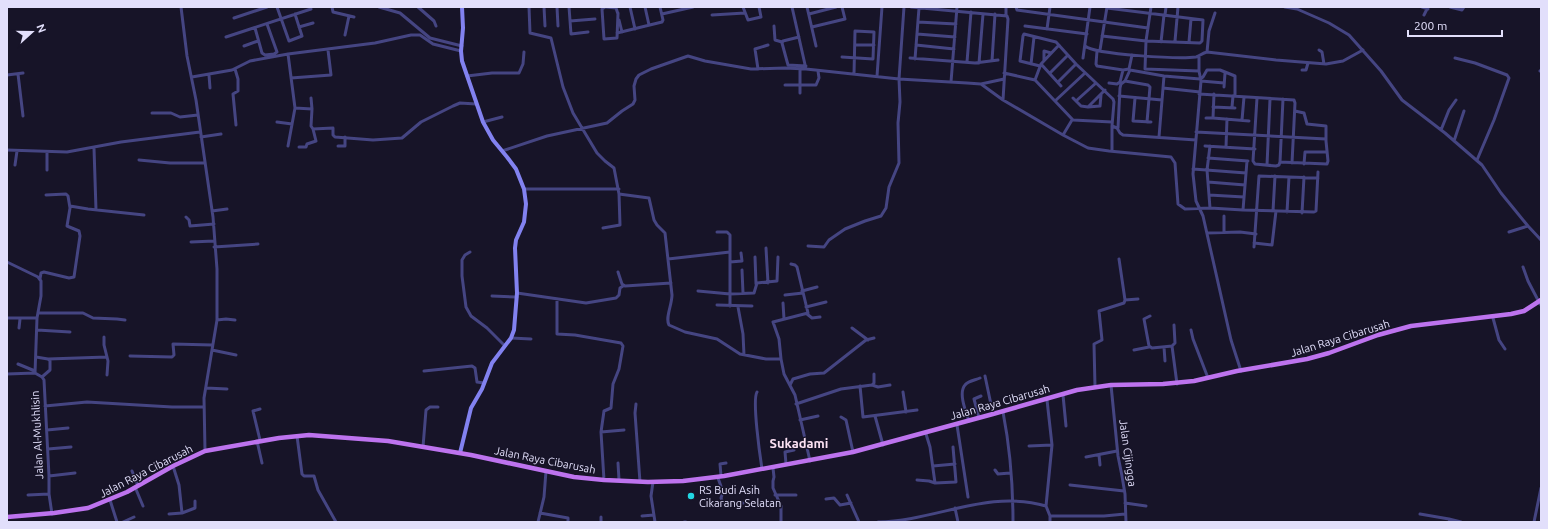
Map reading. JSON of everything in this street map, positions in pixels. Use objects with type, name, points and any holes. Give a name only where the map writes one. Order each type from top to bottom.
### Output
[{"type":"main road","name":"Jalan Raya Cibarusah","points":[[1239,371],[1289,364],[1315,358],[1378,336],[1412,327],[1493,318],[1522,313],[1540,302]]},
{"type":"main road","name":"Jalan Raya Cibarusah","points":[[546,471],[574,478],[653,483],[683,482],[773,468],[856,453],[1095,386],[1177,384],[1307,359],[1347,347],[1378,335],[1411,326],[1511,314],[1524,311],[1540,302]]},
{"type":"main road","name":"Jalan Raya Cibarusah","points":[[720,477],[785,463],[810,461],[884,445],[1083,389],[1111,385],[1177,384],[1208,379],[1229,373]]},
{"type":"main road","name":"Jalan Raya Cibarusah","points":[[7,517],[52,514],[88,508],[110,500],[173,466],[205,451],[259,441],[309,435],[388,441],[460,453],[574,477],[653,483]]},
{"type":"street","points":[[181,7],[187,56],[198,115],[214,224],[214,247],[217,269],[217,320],[212,345],[204,407],[205,451]]},
{"type":"street","points":[[234,18],[267,7]]},
{"type":"street","points":[[277,7],[289,40],[302,37],[295,14]]},
{"type":"street","points":[[332,7],[333,12],[354,17]]},
{"type":"street","points":[[380,7],[393,8],[430,38],[462,46]]},
{"type":"street","points":[[418,7],[434,21],[436,26]]},
{"type":"street","points":[[460,453],[471,408],[484,383],[492,363],[511,338],[514,327],[517,295],[515,248],[516,240],[523,227],[526,199],[524,189],[516,170],[493,140],[483,122],[466,76],[461,59],[463,28],[462,7]]},
{"type":"street","points":[[529,7],[530,33],[551,38],[566,98],[573,113],[597,153],[614,168],[619,189],[620,225],[603,228]]},
{"type":"street","points":[[544,7],[545,26]]},
{"type":"street","points":[[556,7],[558,26]]},
{"type":"street","points":[[574,7],[569,7],[571,34],[588,32]]},
{"type":"street","points":[[618,13],[618,33],[615,39],[604,38],[602,9],[605,7],[616,8],[618,13],[622,32]]},
{"type":"street","points":[[630,7],[635,29]]},
{"type":"street","points":[[645,7],[649,25]]},
{"type":"street","points":[[618,33],[662,22],[660,7]]},
{"type":"street","points":[[662,14],[693,7]]},
{"type":"street","points":[[744,7],[748,20],[760,18],[761,15],[759,7]]},
{"type":"street","points":[[792,7],[806,68]]},
{"type":"street","points":[[807,7],[816,46]]},
{"type":"street","points":[[809,14],[835,7]]},
{"type":"street","points":[[812,27],[845,19],[842,7]]},
{"type":"street","points":[[877,76],[882,7]]},
{"type":"street","points":[[808,246],[824,246],[829,240],[845,229],[879,217],[884,213],[888,202],[889,187],[899,163],[899,79],[904,7]]},
{"type":"street","points":[[911,7],[957,9],[984,14],[1006,15]]},
{"type":"street","points":[[1003,100],[1008,19],[1006,15],[1006,7]]},
{"type":"street","points":[[1016,7],[1017,10],[1148,28]]},
{"type":"street","points":[[1047,29],[1050,7]]},
{"type":"street","points":[[1084,58],[1090,7]]},
{"type":"street","points":[[1102,36],[1146,42],[1202,42],[1204,22],[1203,20],[1107,7],[1096,64],[1098,66],[1123,70],[1129,69],[1132,56]]},
{"type":"street","points":[[1150,7],[1144,56],[1144,66],[1146,69],[1199,71]]},
{"type":"street","points":[[1161,42],[1166,7]]},
{"type":"street","points":[[1175,42],[1178,7]]},
{"type":"street","points":[[1285,7],[1296,8],[1343,30],[1349,35],[1381,71],[1402,100],[1477,160],[1528,226],[1541,240]]},
{"type":"street","points":[[1422,7],[1428,8],[1424,15]]},
{"type":"street","points":[[1450,7],[1462,10],[1464,7]]},
{"type":"street","points":[[915,59],[919,8]]},
{"type":"street","points":[[226,37],[311,9]]},
{"type":"street","points":[[951,82],[957,9]]},
{"type":"street","points":[[967,62],[971,12]]},
{"type":"street","points":[[712,16],[745,13]]},
{"type":"street","points":[[1207,52],[1210,31],[1215,13]]},
{"type":"street","points":[[979,63],[984,14]]},
{"type":"street","points":[[992,61],[995,14]]},
{"type":"street","points":[[345,35],[349,16]]},
{"type":"street","points":[[570,20],[595,19]]},
{"type":"street","points":[[1189,42],[1191,19]]},
{"type":"street","points":[[918,22],[956,24]]},
{"type":"street","points":[[299,27],[313,23]]},
{"type":"street","points":[[255,28],[263,55],[277,52],[267,24]]},
{"type":"street","points":[[774,26],[775,40],[782,42],[799,37]]},
{"type":"street","points":[[1025,26],[1087,34]]},
{"type":"street","points":[[842,57],[854,58],[873,59],[874,32],[856,31],[854,58],[854,74]]},
{"type":"street","points":[[192,78],[234,69],[250,61],[288,54],[375,43],[415,34],[420,35],[433,44],[461,51]]},
{"type":"street","points":[[917,34],[955,37]]},
{"type":"street","points":[[1020,61],[1023,35],[1025,34],[1053,40],[1059,45],[1067,56],[1113,99],[1112,151]]},
{"type":"street","points":[[1031,64],[1034,37]]},
{"type":"street","points":[[244,46],[258,41]]},
{"type":"street","points":[[782,42],[788,65],[818,71],[899,79],[981,84],[1004,79]]},
{"type":"street","points":[[758,69],[755,49],[768,45]]},
{"type":"street","points":[[855,45],[874,46]]},
{"type":"street","points":[[916,45],[954,49]]},
{"type":"street","points":[[1035,80],[1040,65],[1059,45]]},
{"type":"street","points":[[1085,46],[1090,49],[1132,56],[1199,56],[1202,53],[1207,52],[1324,64],[1340,62],[1362,50]]},
{"type":"street","points":[[291,78],[331,75],[328,50]]},
{"type":"street","points":[[1319,50],[1322,52],[1324,64]]},
{"type":"street","points":[[1044,60],[1044,51],[1051,53]]},
{"type":"street","points":[[466,76],[492,73],[519,73],[524,52]]},
{"type":"street","points":[[288,54],[295,108],[288,146]]},
{"type":"street","points":[[502,151],[541,137],[607,123],[622,111],[632,106],[635,100],[635,83],[639,75],[647,70],[674,60],[689,56],[705,61],[758,69],[806,68]]},
{"type":"street","points":[[1050,73],[1067,56]]},
{"type":"street","points":[[1199,56],[1199,71],[1201,80],[1193,169],[1195,208],[1202,214],[1239,371]]},
{"type":"street","points":[[910,58],[979,63],[998,60]]},
{"type":"street","points":[[1455,58],[1507,75],[1509,78],[1495,120],[1477,160]]},
{"type":"street","points":[[1015,60],[1040,65],[1050,73],[1061,86]]},
{"type":"street","points":[[1302,70],[1306,70],[1308,63]]},
{"type":"street","points":[[1058,82],[1076,64]]},
{"type":"street","points":[[234,69],[238,79],[238,91],[233,94],[236,125]]},
{"type":"street","points":[[800,69],[800,93]]},
{"type":"street","points":[[1109,83],[1120,83],[1123,70]]},
{"type":"street","points":[[1196,140],[1123,135],[1120,133],[1118,128],[1120,85],[1125,81],[1131,70],[1164,76],[1224,83]]},
{"type":"street","points":[[1201,80],[1208,70],[1220,70],[1235,76],[1233,108],[1213,107]]},
{"type":"street","points":[[785,85],[816,85],[819,78],[818,71]]},
{"type":"street","points":[[7,75],[23,73]]},
{"type":"street","points":[[1004,73],[1035,80],[1072,120],[1112,124],[1118,128]]},
{"type":"street","points":[[1055,101],[1085,73]]},
{"type":"street","points":[[1224,87],[1225,73]]},
{"type":"street","points":[[18,74],[23,116]]},
{"type":"street","points":[[209,75],[210,88]]},
{"type":"street","points":[[1159,137],[1164,76]]},
{"type":"street","points":[[1125,81],[1149,86],[1147,122]]},
{"type":"street","points":[[1076,102],[1096,83]]},
{"type":"street","points":[[981,84],[1003,100],[1088,148],[1171,157],[1175,162],[1178,204],[1185,209],[1210,208],[1312,213],[1316,211],[1318,172]]},
{"type":"street","points":[[1163,88],[1200,93],[1294,100],[1295,111],[1292,163]]},
{"type":"street","points":[[1088,106],[1101,96],[1105,90]]},
{"type":"street","points":[[1213,118],[1214,94]]},
{"type":"street","points":[[1073,98],[1081,106],[1100,106],[1101,96]]},
{"type":"street","points":[[1119,96],[1162,100]]},
{"type":"street","points":[[1242,120],[1244,97]]},
{"type":"street","points":[[299,147],[306,147],[308,144],[316,142],[311,126],[311,98]]},
{"type":"street","points":[[1133,121],[1135,98]]},
{"type":"street","points":[[1253,161],[1256,135],[1257,98]]},
{"type":"street","points":[[1267,165],[1270,99]]},
{"type":"street","points":[[1208,158],[1247,160],[1253,161],[1255,164],[1278,166],[1280,162],[1283,99]]},
{"type":"street","points":[[1441,130],[1449,110],[1456,100]]},
{"type":"street","points":[[313,129],[333,128],[334,137],[373,140],[402,138],[421,122],[453,106],[460,103],[476,104]]},
{"type":"street","points":[[295,108],[312,109]]},
{"type":"street","points":[[1280,162],[1327,164],[1326,126],[1307,124],[1304,113],[1295,111]]},
{"type":"street","points":[[1454,141],[1464,111]]},
{"type":"street","points":[[152,113],[171,114],[180,117],[198,115]]},
{"type":"street","points":[[483,122],[502,117]]},
{"type":"street","points":[[1206,118],[1249,121]]},
{"type":"street","points":[[1226,147],[1227,119]]},
{"type":"street","points":[[1063,135],[1072,120]]},
{"type":"street","points":[[1128,121],[1151,122]]},
{"type":"street","points":[[276,122],[292,124]]},
{"type":"street","points":[[7,150],[46,153],[67,152],[148,138],[200,132]]},
{"type":"street","points":[[1196,132],[1326,139]]},
{"type":"street","points":[[201,137],[221,134]]},
{"type":"street","points":[[338,146],[345,146],[346,138]]},
{"type":"street","points":[[1205,146],[1255,149]]},
{"type":"street","points":[[1210,146],[1207,170],[1210,208]]},
{"type":"street","points":[[94,148],[96,210]]},
{"type":"street","points":[[15,165],[17,151]]},
{"type":"street","points":[[1304,164],[1305,152],[1327,152]]},
{"type":"street","points":[[46,153],[47,170]]},
{"type":"street","points":[[140,160],[170,163],[205,163]]},
{"type":"street","points":[[1243,210],[1247,160]]},
{"type":"street","points":[[1193,169],[1246,173]]},
{"type":"street","points":[[1275,176],[1272,245],[1254,245],[1259,176],[1275,176],[1318,178]]},
{"type":"street","points":[[1287,212],[1289,177]]},
{"type":"street","points":[[1302,213],[1304,177]]},
{"type":"street","points":[[1208,182],[1245,185]]},
{"type":"street","points":[[524,189],[619,189]]},
{"type":"street","points":[[619,194],[649,198],[654,220],[666,235],[672,300],[668,320],[669,326],[685,332],[718,339],[740,354],[781,360]]},
{"type":"street","points":[[7,374],[35,372],[37,318],[42,285],[40,278],[41,273],[44,272],[69,278],[74,276],[80,236],[79,232],[67,226],[70,206],[67,195],[46,195]]},
{"type":"street","points":[[1209,195],[1244,197]]},
{"type":"street","points":[[70,206],[144,215]]},
{"type":"street","points":[[212,211],[227,209]]},
{"type":"street","points":[[1224,216],[1224,232]]},
{"type":"street","points":[[186,217],[189,220],[190,226],[214,224]]},
{"type":"street","points":[[1509,232],[1528,226]]},
{"type":"street","points":[[717,232],[729,234],[730,306]]},
{"type":"street","points":[[1207,233],[1224,232],[1256,234]]},
{"type":"street","points":[[192,242],[214,241]]},
{"type":"street","points":[[214,247],[258,244]]},
{"type":"street","points":[[766,248],[768,283]]},
{"type":"street","points":[[470,252],[462,260],[462,276],[466,307],[471,316],[487,328],[505,346]]},
{"type":"street","points":[[668,259],[730,252]]},
{"type":"street","points":[[730,262],[742,261],[742,254]]},
{"type":"street","points":[[698,291],[730,294],[754,293],[756,284],[755,257]]},
{"type":"street","points":[[756,284],[777,281],[778,257]]},
{"type":"street","points":[[1119,260],[1125,300]]},
{"type":"street","points":[[7,262],[40,278]]},
{"type":"street","points":[[791,264],[796,266],[807,314],[812,318],[820,317]]},
{"type":"street","points":[[1523,268],[1540,302]]},
{"type":"street","points":[[742,270],[743,293]]},
{"type":"street","points":[[618,272],[623,286]]},
{"type":"street","points":[[492,296],[517,295],[586,302],[614,298],[619,295],[620,288],[623,286],[671,283]]},
{"type":"street","points":[[785,295],[803,292],[817,287]]},
{"type":"street","points":[[556,298],[556,334],[575,334],[621,344],[623,346],[619,369],[613,384],[610,408],[604,411],[601,432],[604,480]]},
{"type":"street","points":[[1095,386],[1094,344],[1102,340],[1099,311],[1124,303],[1125,300],[1138,299]]},
{"type":"street","points":[[806,307],[826,302]]},
{"type":"street","points":[[783,303],[784,319]]},
{"type":"street","points":[[717,305],[738,307],[752,306]]},
{"type":"street","points":[[738,307],[743,334],[744,355]]},
{"type":"street","points":[[38,313],[83,313],[93,318],[125,320]]},
{"type":"street","points":[[807,314],[773,323],[779,339],[784,374],[795,395],[810,461]]},
{"type":"street","points":[[1149,347],[1144,318],[1150,316]]},
{"type":"street","points":[[7,318],[37,318]]},
{"type":"street","points":[[217,320],[226,318],[234,320]]},
{"type":"street","points":[[1493,318],[1499,340],[1505,349]]},
{"type":"street","points":[[19,328],[20,319]]},
{"type":"street","points":[[1174,325],[1175,343],[1172,346],[1177,384]]},
{"type":"street","points":[[852,328],[868,340]]},
{"type":"street","points":[[37,330],[70,332]]},
{"type":"street","points":[[1191,330],[1208,378]]},
{"type":"street","points":[[104,337],[104,345],[108,361],[107,375]]},
{"type":"street","points":[[511,338],[530,339]]},
{"type":"street","points":[[790,385],[793,379],[828,371],[840,360],[868,340],[874,338]]},
{"type":"street","points":[[130,356],[172,357],[174,355],[173,344],[212,345]]},
{"type":"street","points":[[1134,350],[1149,347],[1172,346]]},
{"type":"street","points":[[1164,347],[1165,362]]},
{"type":"street","points":[[212,350],[236,355]]},
{"type":"street","points":[[36,357],[48,359],[107,357]]},
{"type":"street","points":[[42,377],[50,370],[51,363],[48,359]]},
{"type":"street","name":"Jalan Al-Mukhlisin","points":[[18,364],[35,372],[44,380],[49,494],[52,514]]},
{"type":"street","points":[[424,371],[472,366],[475,368],[477,382],[484,383]]},
{"type":"street","points":[[872,385],[874,382],[874,374]]},
{"type":"street","points":[[985,376],[993,414]]},
{"type":"street","points":[[969,421],[963,396],[964,387],[967,383],[980,378]]},
{"type":"street","points":[[796,404],[841,390],[860,386],[872,385],[878,387],[890,385]]},
{"type":"street","name":"Jalan Cijingga","points":[[1111,385],[1117,451],[1124,491],[1126,522]]},
{"type":"street","points":[[860,386],[862,417],[917,410]]},
{"type":"street","points":[[206,388],[227,389]]},
{"type":"street","points":[[757,392],[755,396],[755,404],[762,469]]},
{"type":"street","points":[[903,392],[906,412]]},
{"type":"street","points":[[1063,395],[1066,426]]},
{"type":"street","points":[[979,418],[974,399],[981,396]]},
{"type":"street","points":[[1047,400],[1052,445],[1046,506],[1050,516],[1050,522]]},
{"type":"street","points":[[45,406],[87,402],[204,407]]},
{"type":"street","points":[[636,404],[635,414],[640,482]]},
{"type":"street","points":[[423,447],[426,410],[428,408],[438,407]]},
{"type":"street","points":[[260,409],[253,411],[262,463]]},
{"type":"street","points":[[1004,412],[1013,500],[1013,522]]},
{"type":"street","points":[[800,420],[818,416]]},
{"type":"street","points":[[875,416],[884,445]]},
{"type":"street","points":[[841,417],[846,420],[853,452]]},
{"type":"street","points":[[959,424],[968,497]]},
{"type":"street","points":[[47,430],[68,428]]},
{"type":"street","points":[[601,432],[624,430]]},
{"type":"street","points":[[926,434],[935,482]]},
{"type":"street","points":[[296,436],[302,474],[314,476],[318,490],[336,522]]},
{"type":"street","points":[[1030,446],[1052,445]]},
{"type":"street","points":[[48,449],[71,446]]},
{"type":"street","points":[[917,480],[956,482],[953,447]]},
{"type":"street","points":[[785,463],[785,452],[794,450]]},
{"type":"street","points":[[1086,457],[1117,451]]},
{"type":"street","points":[[1099,455],[1100,465]]},
{"type":"street","points":[[618,462],[618,480]]},
{"type":"street","points":[[726,463],[720,464],[720,477],[723,492],[721,498],[723,503],[743,503]]},
{"type":"street","points":[[933,466],[954,464]]},
{"type":"street","points":[[173,466],[179,485],[182,513]]},
{"type":"street","points":[[773,468],[774,477],[772,482],[775,495],[781,506],[781,521]]},
{"type":"street","points":[[995,470],[998,474],[1010,473]]},
{"type":"street","points":[[132,471],[143,506]]},
{"type":"street","points":[[538,522],[544,497],[546,471]]},
{"type":"street","points":[[49,476],[75,473]]},
{"type":"street","points":[[653,483],[651,496],[655,522]]},
{"type":"street","points":[[1070,485],[1124,491]]},
{"type":"street","points":[[1534,522],[1541,488]]},
{"type":"street","points":[[28,495],[49,494]]},
{"type":"street","points":[[775,495],[796,495]]},
{"type":"street","points":[[847,495],[858,522]]},
{"type":"street","points":[[826,499],[834,498],[840,505],[851,503]]},
{"type":"street","points":[[110,500],[117,522]]},
{"type":"street","points":[[878,522],[912,519],[955,508],[1013,500],[1046,506]]},
{"type":"street","points":[[169,514],[182,513],[195,508],[196,501]]},
{"type":"street","points":[[1125,503],[1146,506]]},
{"type":"street","points":[[955,508],[958,522]]},
{"type":"street","points":[[540,513],[568,518],[568,522]]},
{"type":"street","points":[[1050,516],[1097,516],[1125,514]]},
{"type":"street","points":[[1420,514],[1449,521],[1461,522]]},
{"type":"street","points":[[642,516],[654,515]]},
{"type":"street","points":[[122,522],[134,517]]},
{"type":"street","points":[[601,517],[601,522]]},
{"type":"place","name":"RS Budi Asih Cikarang Selatan","points":[[691,496]]},
{"type":"district","name":"Sukadami","points":[[799,443]]}]
